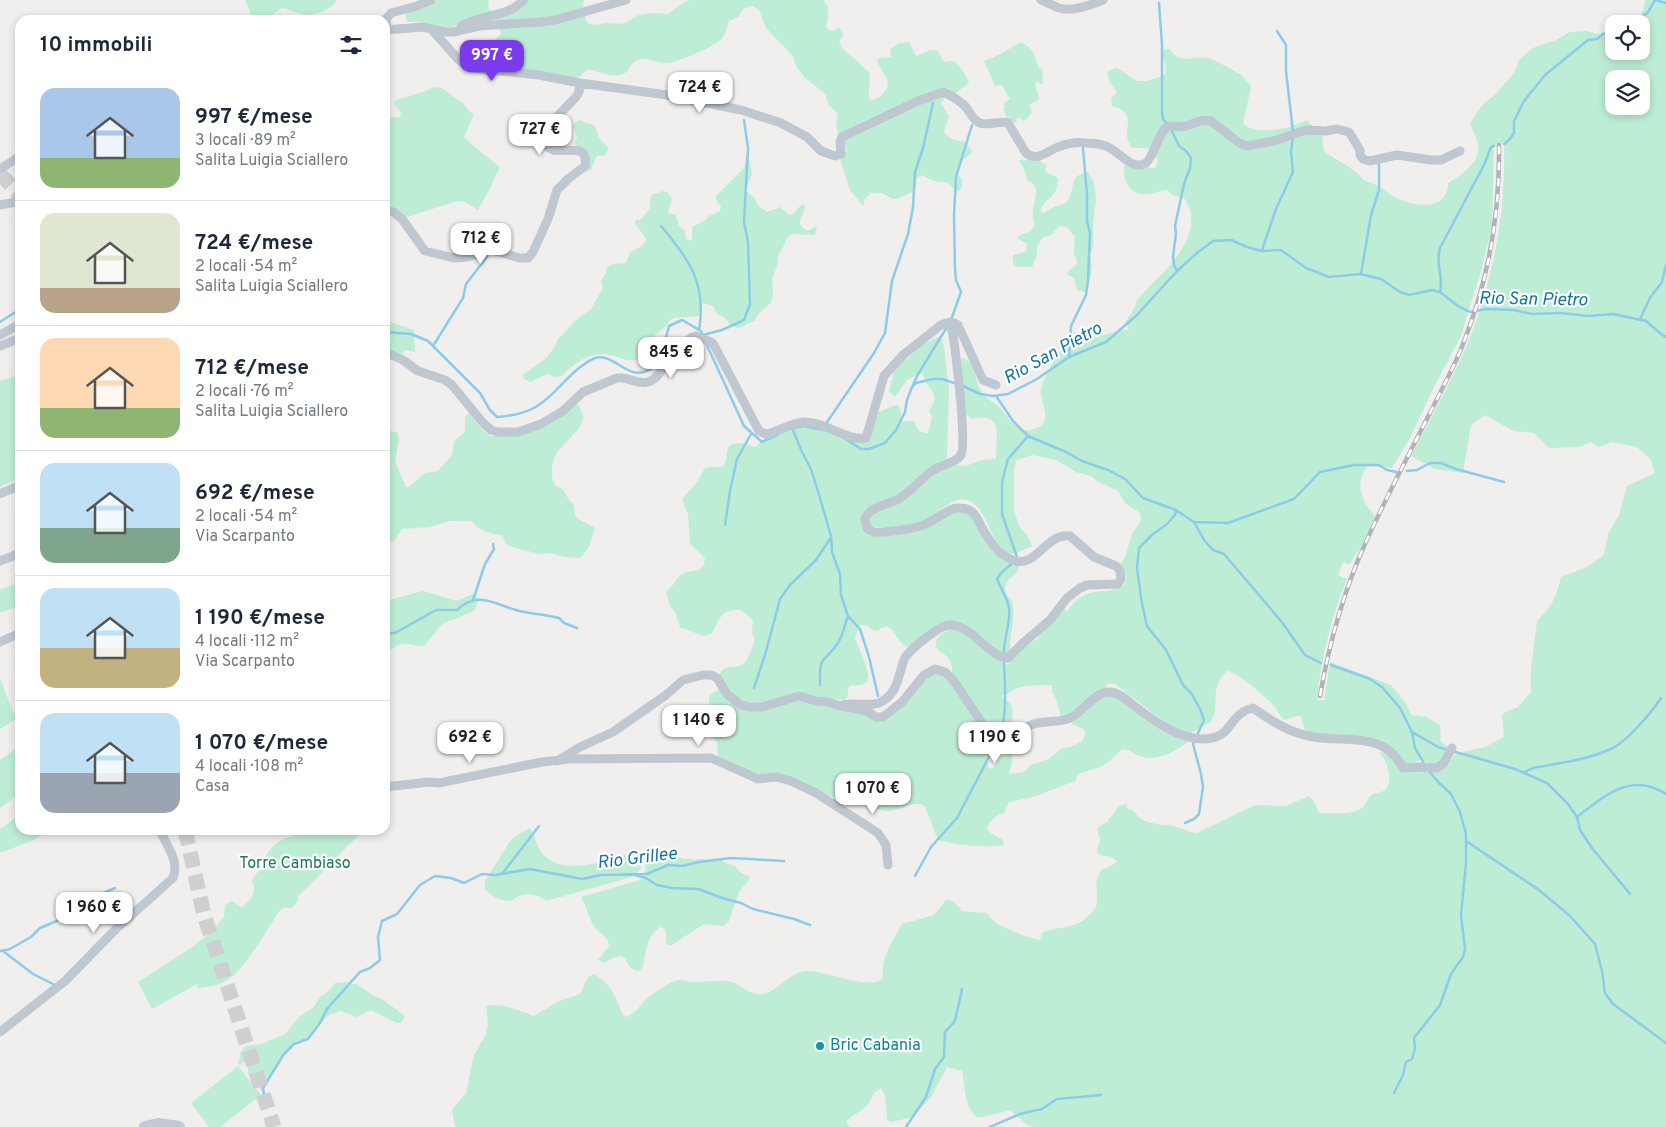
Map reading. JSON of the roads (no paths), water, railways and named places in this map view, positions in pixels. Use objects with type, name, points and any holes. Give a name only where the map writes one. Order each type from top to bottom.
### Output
[{"type":"street","points":[[389,15],[431,0]]},
{"type":"street","points":[[453,32],[465,23],[501,14],[519,6],[524,0]]},
{"type":"street","points":[[390,30],[423,27],[453,32],[479,26],[555,20],[626,0]]},
{"type":"street","points":[[1041,0],[1065,10],[1103,0]]},
{"type":"street","points":[[432,30],[458,59],[471,68],[539,75],[580,84],[667,95],[741,110],[781,123],[807,137],[821,151],[835,156],[841,154],[840,142],[842,137],[943,92],[964,106],[974,120],[987,125],[1008,123],[1026,153],[1030,156],[1045,154],[1051,149],[1062,145],[1082,142],[1106,146],[1128,162],[1136,165],[1144,164],[1149,161],[1152,150],[1166,128],[1184,126],[1200,120],[1211,121],[1246,146],[1274,141],[1306,130],[1325,131],[1338,129],[1349,132],[1363,159],[1370,161],[1397,155],[1441,160],[1460,151]]},
{"type":"street","points":[[390,212],[402,219],[425,251],[454,258],[468,257],[492,250],[520,258],[528,258],[533,252],[548,219],[557,190],[585,166],[586,159],[584,154],[575,150],[552,150],[546,146],[542,138],[545,128],[576,97],[580,84]]},
{"type":"street","points":[[0,169],[15,159]]},
{"type":"street","points":[[0,205],[15,202]]},
{"type":"street","points":[[840,706],[859,703],[874,705],[886,699],[899,682],[908,653],[946,625],[959,627],[971,634],[999,657],[1008,658],[1050,620],[1061,605],[1074,593],[1087,585],[1118,584],[1122,579],[1120,571],[1112,563],[1094,557],[1074,538],[1066,536],[1059,536],[1053,540],[1030,560],[1021,562],[1012,560],[1004,556],[996,548],[976,515],[967,508],[950,510],[923,526],[913,528],[873,532],[867,528],[865,519],[871,510],[900,498],[933,470],[958,459],[962,454],[963,431],[950,322]]},
{"type":"street","points":[[390,354],[403,360],[418,371],[452,384],[491,430],[510,433],[528,429],[554,417],[583,392],[617,378],[621,377],[636,382],[648,382],[662,372],[672,356],[692,337],[700,336],[711,342],[735,383],[759,431],[766,434],[805,422],[820,424],[862,439],[866,438],[884,376],[903,355],[941,325],[950,322],[961,328],[983,380],[996,385]]},
{"type":"street","points":[[0,335],[15,327]]},
{"type":"street","points":[[0,346],[15,340]]},
{"type":"street","points":[[0,494],[15,487]]},
{"type":"street","points":[[0,561],[15,555]]},
{"type":"street","points":[[0,642],[15,635]]},
{"type":"street","points":[[558,761],[580,747],[613,732],[666,695],[683,680],[703,675],[711,675],[716,678],[727,694],[741,705],[762,707],[799,696],[867,711],[883,718],[902,702],[924,675],[935,669],[945,672],[953,680],[982,723],[985,748],[991,752],[1001,750],[1030,725],[1070,719],[1099,695],[1110,692],[1123,697],[1172,732],[1191,738],[1212,738],[1226,732],[1243,711],[1254,708],[1280,725],[1308,736],[1370,741],[1384,747],[1394,755],[1403,768],[1436,768],[1443,764],[1452,748]]},
{"type":"street","points":[[390,786],[429,782],[439,783],[569,759],[711,758],[758,779],[776,777],[791,781],[816,793],[878,833],[886,845],[888,864]]},
{"type":"street","points":[[0,1032],[66,982],[116,929],[173,878],[176,871],[175,860],[162,835]]},
{"type":"street","points":[[145,1127],[158,1124],[179,1127]]},
{"type":"waterway","points":[[1644,15],[1655,0]]},
{"type":"waterway","points":[[1656,0],[1666,3]]},
{"type":"waterway","points":[[1159,3],[1162,45],[1162,112],[1163,119],[1168,125]]},
{"type":"waterway","points":[[1277,31],[1286,45],[1286,71],[1293,132]]},
{"type":"waterway","points":[[1504,144],[1514,133],[1514,121],[1524,101],[1545,75],[1588,40],[1597,39],[1605,33]]},
{"type":"waterway","points":[[825,425],[874,353],[885,333],[892,281],[908,234],[913,207],[915,172],[923,148],[933,103]]},
{"type":"waterway","points":[[703,335],[722,330],[744,320],[750,304],[748,242],[744,222],[748,148],[744,120]]},
{"type":"waterway","points":[[951,320],[961,292],[956,280],[955,269],[954,215],[956,177],[972,125]]},
{"type":"waterway","points":[[1171,129],[1179,146],[1191,158],[1175,226],[1176,234],[1173,256],[1177,271]]},
{"type":"waterway","points":[[1262,250],[1276,209],[1293,172],[1291,152],[1293,137]]},
{"type":"waterway","points":[[1440,292],[1441,281],[1438,260],[1440,248],[1485,163],[1491,147],[1494,146]]},
{"type":"waterway","points":[[1069,357],[1071,326],[1086,295],[1088,280],[1090,233],[1087,221],[1083,148]]},
{"type":"waterway","points":[[1361,274],[1371,215],[1379,190],[1379,162]]},
{"type":"waterway","points":[[661,226],[680,250],[694,273],[700,299],[699,330]]},
{"type":"waterway","name":"Rio San Pietro","points":[[963,386],[980,394],[993,396],[1008,394],[1037,379],[1069,357],[1106,342],[1137,315],[1177,271],[1213,241],[1231,240],[1262,251],[1281,250],[1306,268],[1329,277],[1360,274],[1381,279],[1400,292],[1409,295],[1432,290],[1440,292],[1458,306],[1470,312],[1486,309],[1514,310],[1532,314],[1561,313],[1588,316],[1613,314],[1646,321],[1666,337]]},
{"type":"waterway","points":[[433,346],[463,298],[466,284],[487,257]]},
{"type":"waterway","points":[[1640,319],[1650,298],[1662,282],[1666,265]]},
{"type":"waterway","name":"Rio San Pietro","points":[[0,322],[15,312]]},
{"type":"waterway","name":"Rio San Pietro","points":[[390,332],[411,334],[428,341],[480,393],[490,410],[497,417],[518,414],[535,407],[550,396],[579,368],[595,358],[610,360],[638,373],[646,371],[655,365],[660,357],[669,326],[682,320],[701,331],[703,336]]},
{"type":"waterway","points":[[913,385],[947,327]]},
{"type":"waterway","name":"Rio San Pietro","points":[[706,343],[744,426],[762,442],[777,435]]},
{"type":"waterway","name":"Rio San Pietro","points":[[844,438],[861,449],[869,449],[885,443],[896,430],[905,412],[912,387],[916,383],[932,379],[942,379],[957,384]]},
{"type":"waterway","points":[[996,396],[1013,421],[1028,436],[1082,461],[1108,470],[1125,479],[1143,498],[1176,510],[1194,522],[1204,540],[1213,550],[1224,554],[1281,621],[1305,655],[1321,663]]},
{"type":"waterway","name":"Rio San Pietro","points":[[794,428],[803,426],[823,430]]},
{"type":"waterway","points":[[792,428],[811,469],[820,498],[831,536],[832,552],[840,574],[841,595],[848,616],[838,643],[823,660],[820,668],[820,685]]},
{"type":"waterway","points":[[725,525],[737,459],[751,434]]},
{"type":"waterway","points":[[1017,557],[1002,514],[1002,482],[1008,459],[1028,436]]},
{"type":"waterway","points":[[1407,471],[1417,470],[1430,463],[1441,463],[1504,482]]},
{"type":"waterway","points":[[1194,522],[1228,523],[1294,499],[1320,472],[1354,465],[1379,465],[1387,470],[1396,472]]},
{"type":"waterway","points":[[1176,510],[1175,515],[1166,525],[1153,534],[1139,548],[1137,568],[1147,626],[1166,650],[1183,685],[1191,693],[1204,720],[1193,744],[1203,787],[1199,814],[1194,819],[1185,823]]},
{"type":"waterway","points":[[754,688],[780,599],[790,585],[816,560],[830,539]]},
{"type":"waterway","points":[[473,600],[485,564],[494,549],[493,544]]},
{"type":"waterway","points":[[1004,655],[1009,608],[997,579],[1014,562]]},
{"type":"waterway","points":[[390,633],[395,633],[436,610],[457,610],[473,600],[490,601],[515,610],[559,618],[564,623],[577,628]]},
{"type":"waterway","points":[[848,616],[860,629],[878,696]]},
{"type":"waterway","points":[[994,748],[999,738],[1004,717],[1004,661]]},
{"type":"waterway","points":[[1331,665],[1370,679],[1382,687],[1400,708],[1412,732],[1438,747],[1515,769],[1547,783],[1568,804],[1577,817],[1580,830],[1592,848],[1630,894]]},
{"type":"waterway","points":[[1525,772],[1533,768],[1584,758],[1613,748],[1626,739],[1652,711],[1661,698]]},
{"type":"waterway","points":[[1412,732],[1415,748],[1425,765]]},
{"type":"waterway","points":[[915,876],[931,847],[957,818],[991,753]]},
{"type":"waterway","points":[[1394,1093],[1403,1075],[1406,1062],[1412,1059],[1415,1049],[1414,1038],[1440,1005],[1451,974],[1463,957],[1465,949],[1461,915],[1466,863],[1466,834],[1460,812],[1451,794],[1428,770]]},
{"type":"waterway","points":[[1577,817],[1608,794],[1629,786],[1641,785],[1666,794]]},
{"type":"waterway","points":[[502,874],[539,826]]},
{"type":"waterway","points":[[1466,841],[1539,890],[1570,916],[1595,944],[1605,993],[1613,1004],[1666,1043]]},
{"type":"waterway","name":"Rio Grillee","points":[[262,1099],[264,1094],[263,1088],[284,1054],[294,1044],[308,1039],[320,1023],[327,1009],[360,972],[370,968],[380,960],[378,937],[382,921],[397,914],[420,885],[435,876],[451,878],[464,883],[482,874],[496,875],[530,869],[582,879],[601,875],[647,874],[668,865],[682,866],[731,858],[784,861]]},
{"type":"waterway","points":[[635,875],[646,878],[657,885],[672,888],[698,889],[741,903],[753,909],[810,925]]},
{"type":"waterway","points":[[0,951],[10,949],[31,937],[40,928],[64,918],[77,907],[115,888]]},
{"type":"waterway","points":[[3,951],[33,974],[53,984]]},
{"type":"waterway","points":[[906,1127],[926,1097],[935,1069],[944,1057],[945,1032],[955,1021],[962,989]]},
{"type":"waterway","points":[[990,1127],[1020,1114],[1042,1109],[1057,1099],[1101,1095]]},
{"type":"tunnel","points":[[0,174],[15,190]]},
{"type":"tunnel","points":[[186,835],[204,915],[274,1127]]},
{"type":"railway","points":[[1320,696],[1338,619],[1357,562],[1382,507],[1454,365],[1472,320],[1486,271],[1495,222],[1499,145]]},
{"type":"place","name":"Bric Cabania","points":[[820,1046]]},
{"type":"park label","name":"Torre Cambiaso","points":[[295,864]]}]
